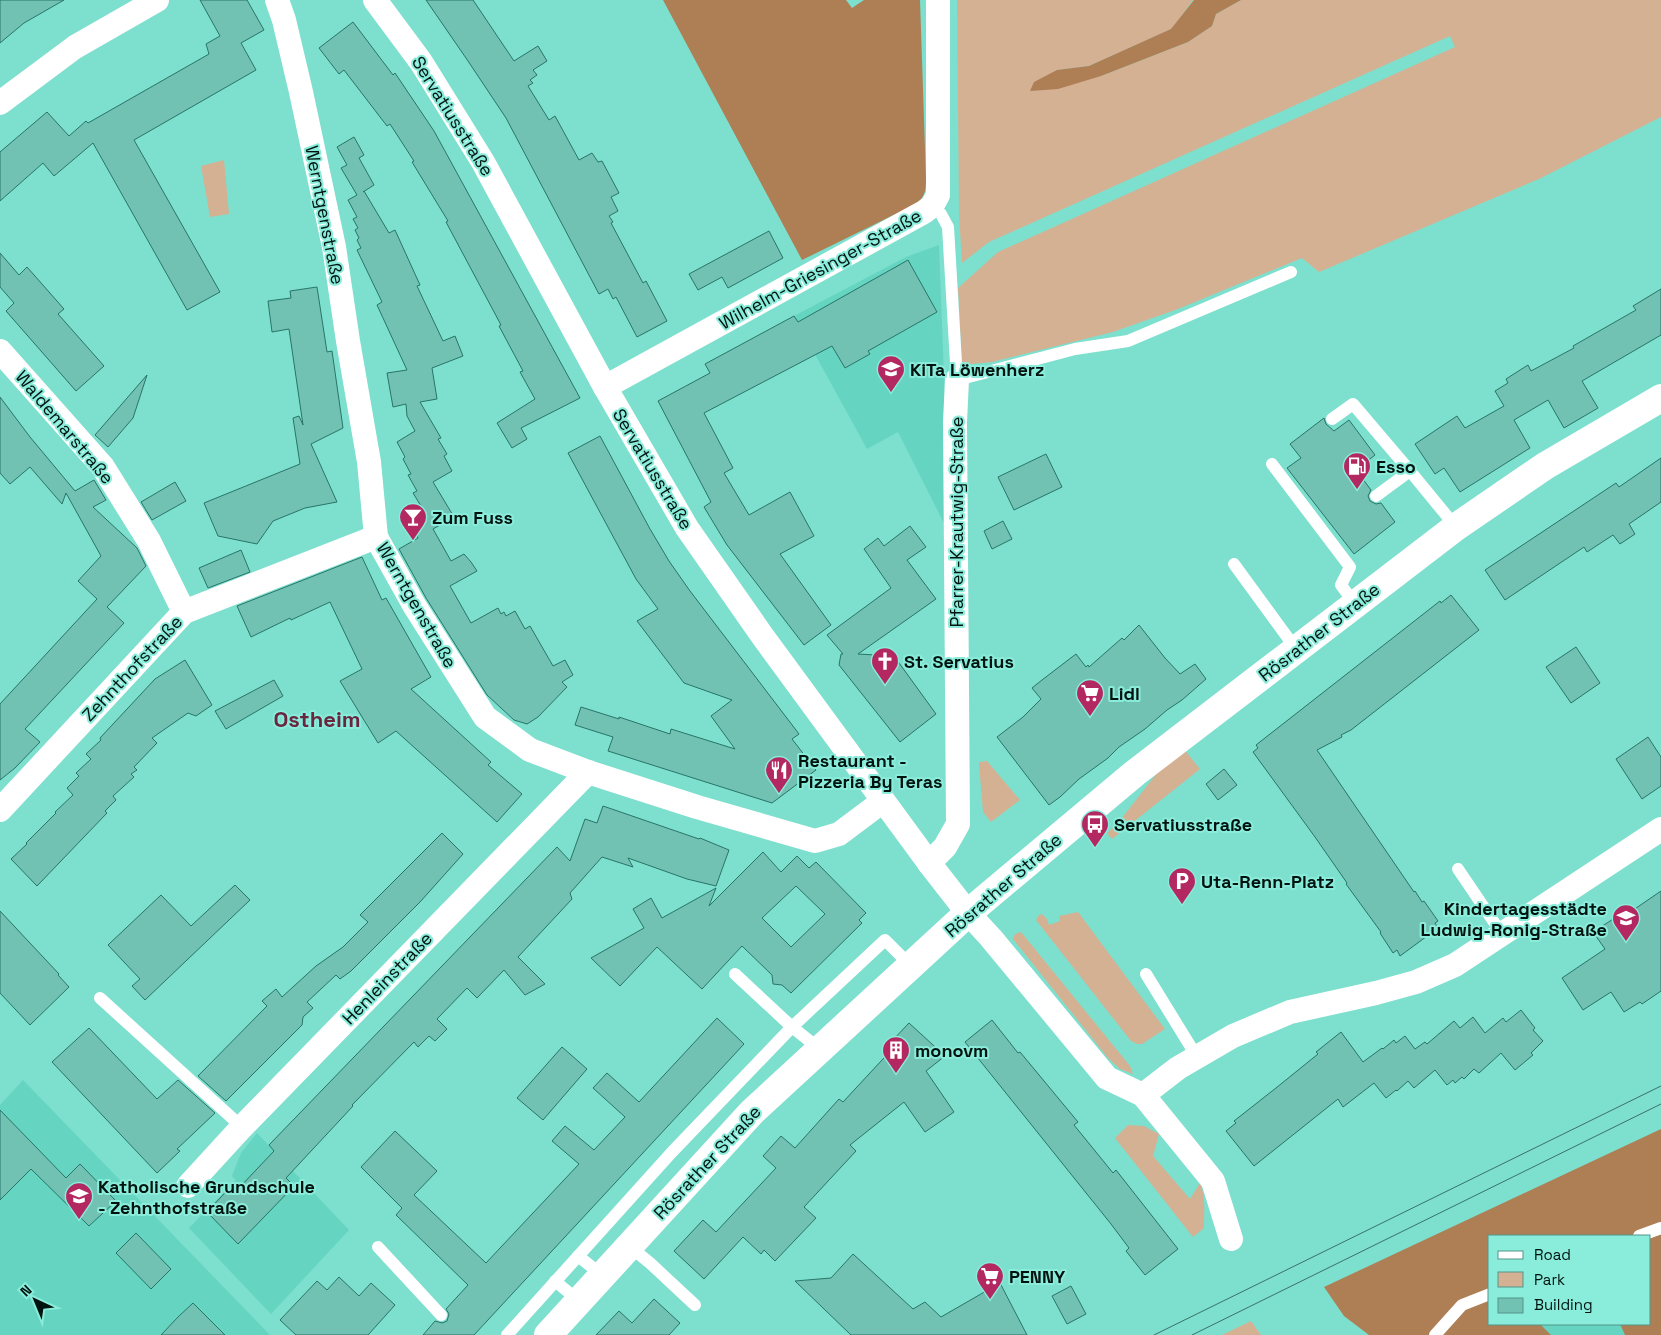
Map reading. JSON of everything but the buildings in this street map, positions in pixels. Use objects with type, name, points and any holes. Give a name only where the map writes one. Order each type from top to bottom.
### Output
[{"type":"main road","name":"Rösrather Straße","points":[[548,1335],[752,1112],[968,913],[1136,773],[1456,527],[1545,466],[1661,398]]},
{"type":"street","points":[[0,103],[75,47],[157,0]]},
{"type":"street","name":"Werntgenstraße","points":[[277,0],[284,20],[301,92],[334,247],[369,462],[376,537],[414,605],[485,717],[530,750],[588,772],[697,807],[815,840],[839,834],[883,801]]},
{"type":"street","name":"Servatiusstraße","points":[[375,0],[421,62],[483,162],[605,387],[687,528],[760,634],[968,913],[1108,1078],[1144,1094]]},
{"type":"street","name":"Wilhelm-Griesinger-Straße","points":[[605,387],[932,206],[938,195],[938,0]]},
{"type":"street","name":"Waldemarstraße","points":[[0,351],[103,467],[149,541],[184,612]]},
{"type":"street","name":"Pfarrer-Krautwig-Straße","points":[[929,863],[945,847],[958,824],[955,422],[957,380]]},
{"type":"street","name":"Zehnthofstraße","points":[[0,810],[184,612],[376,537]]},
{"type":"street","name":"Henleinstraße","points":[[188,1186],[242,1127],[588,772]]},
{"type":"street","points":[[1231,1239],[1213,1181],[1144,1094],[1178,1068],[1233,1036],[1290,1012],[1416,982],[1455,965],[1661,829]]},
{"type":"lane","points":[[932,206],[941,214],[948,227],[957,380],[1075,349],[1128,341],[1291,272]]},
{"type":"lane","points":[[1332,419],[1353,404],[1456,527]]},
{"type":"lane","points":[[1272,464],[1329,531],[1350,567],[1341,585],[1355,604]]},
{"type":"lane","points":[[1376,496],[1410,471]]},
{"type":"lane","points":[[1234,564],[1296,649]]},
{"type":"lane","points":[[1458,869],[1502,934]]},
{"type":"lane","points":[[507,1335],[672,1152],[792,1027],[885,940],[910,966]]},
{"type":"lane","points":[[735,974],[792,1027],[821,1050]]},
{"type":"lane","points":[[1146,974],[1197,1057]]},
{"type":"lane","points":[[100,998],[242,1127]]},
{"type":"lane","points":[[1642,1235],[1661,1228]]},
{"type":"lane","points":[[629,1246],[695,1305]]},
{"type":"lane","points":[[378,1247],[440,1315]]},
{"type":"lane","points":[[578,1256],[602,1276]]},
{"type":"lane","points":[[555,1281],[579,1301]]},
{"type":"lane","points":[[1435,1335],[1462,1305],[1488,1295]]},
{"type":"shaded area","points":[[663,0],[846,0],[852,8],[864,0],[920,0],[926,179],[925,190],[921,199],[916,204],[802,260]]},
{"type":"shaded area","points":[[1194,0],[1241,0],[1216,14],[1212,26],[1188,42],[1101,76],[1058,89],[1030,91],[1034,82],[1057,70],[1089,66],[1171,29]]},
{"type":"shaded area","name":"KiTa Löwenherz","points":[[939,245],[950,535],[898,432],[867,449],[794,316],[906,257]]},
{"type":"shaded area","name":"Katholische Grundschule - Zehnthofstraße","points":[[23,1080],[270,1335],[0,1335],[0,1105]]},
{"type":"shaded area","points":[[1661,1129],[1661,1335],[1625,1335],[1620,1325],[1651,1325],[1651,1235],[1488,1235],[1488,1325],[1541,1325],[1551,1335],[1369,1335],[1344,1316],[1324,1287]]},
{"type":"shaded area","points":[[257,1133],[349,1230],[271,1314],[189,1228],[236,1180],[232,1176],[241,1153]]},
{"type":"shaded area","points":[[1488,1325],[1651,1325],[1661,1335],[1451,1335]]},
{"type":"green space","points":[[957,0],[1193,0],[1172,29],[1089,66],[1057,70],[1101,76],[1188,42],[1212,26],[1216,14],[1241,0],[1661,0],[1661,117],[1539,179],[1319,272],[1302,258],[1178,309],[1113,332],[992,362],[962,365],[958,288],[998,252],[1455,47],[1450,36],[989,242],[962,263],[959,214]]},
{"type":"green space","points":[[224,160],[229,214],[210,217],[201,166]]},
{"type":"green space","points":[[1183,748],[1200,769],[1112,839],[1107,833],[1118,823],[1161,768]]},
{"type":"green space","points":[[987,761],[1020,800],[991,822],[983,812],[979,764],[979,762]]},
{"type":"green space","points":[[1078,912],[1165,1029],[1142,1044],[1131,1041],[1036,920],[1042,914],[1047,919],[1049,925],[1060,921],[1059,916]]},
{"type":"green space","points":[[1021,932],[1130,1066],[1133,1074],[1120,1069],[1108,1058],[1013,939],[1015,934]]},
{"type":"green space","points":[[1128,1125],[1144,1126],[1159,1134],[1153,1156],[1190,1199],[1200,1183],[1204,1199],[1204,1228],[1193,1237],[1115,1138]]},
{"type":"green space","points":[[1251,1321],[1261,1335],[1222,1335]]},
{"type":"tram line","points":[[1154,1335],[1661,1086]]},
{"type":"tram line","points":[[1192,1335],[1661,1104]]},
{"type":"place","name":"KiTa Löwenherz","points":[[891,393]]},
{"type":"place","name":"Esso","points":[[1357,490]]},
{"type":"place","name":"Zum Fuss","points":[[413,541]]},
{"type":"place","name":"St. Servatius","points":[[885,685]]},
{"type":"place","name":"Lidl","points":[[1090,717]]},
{"type":"place","name":"Restaurant - Pizzeria By Teras","points":[[779,794]]},
{"type":"place","name":"Servatiusstraße","points":[[1095,848]]},
{"type":"place","name":"Uta-Renn-Platz","points":[[1182,905]]},
{"type":"place","name":"Kindertagesstädte Ludwig-Ronig-Straße","points":[[1626,942]]},
{"type":"place","name":"monovm","points":[[896,1074]]},
{"type":"place","name":"Katholische Grundschule - Zehnthofstraße","points":[[79,1220]]},
{"type":"place","name":"PENNY","points":[[990,1300]]},
{"type":"district","name":"Ostheim","points":[[317,719]]}]
